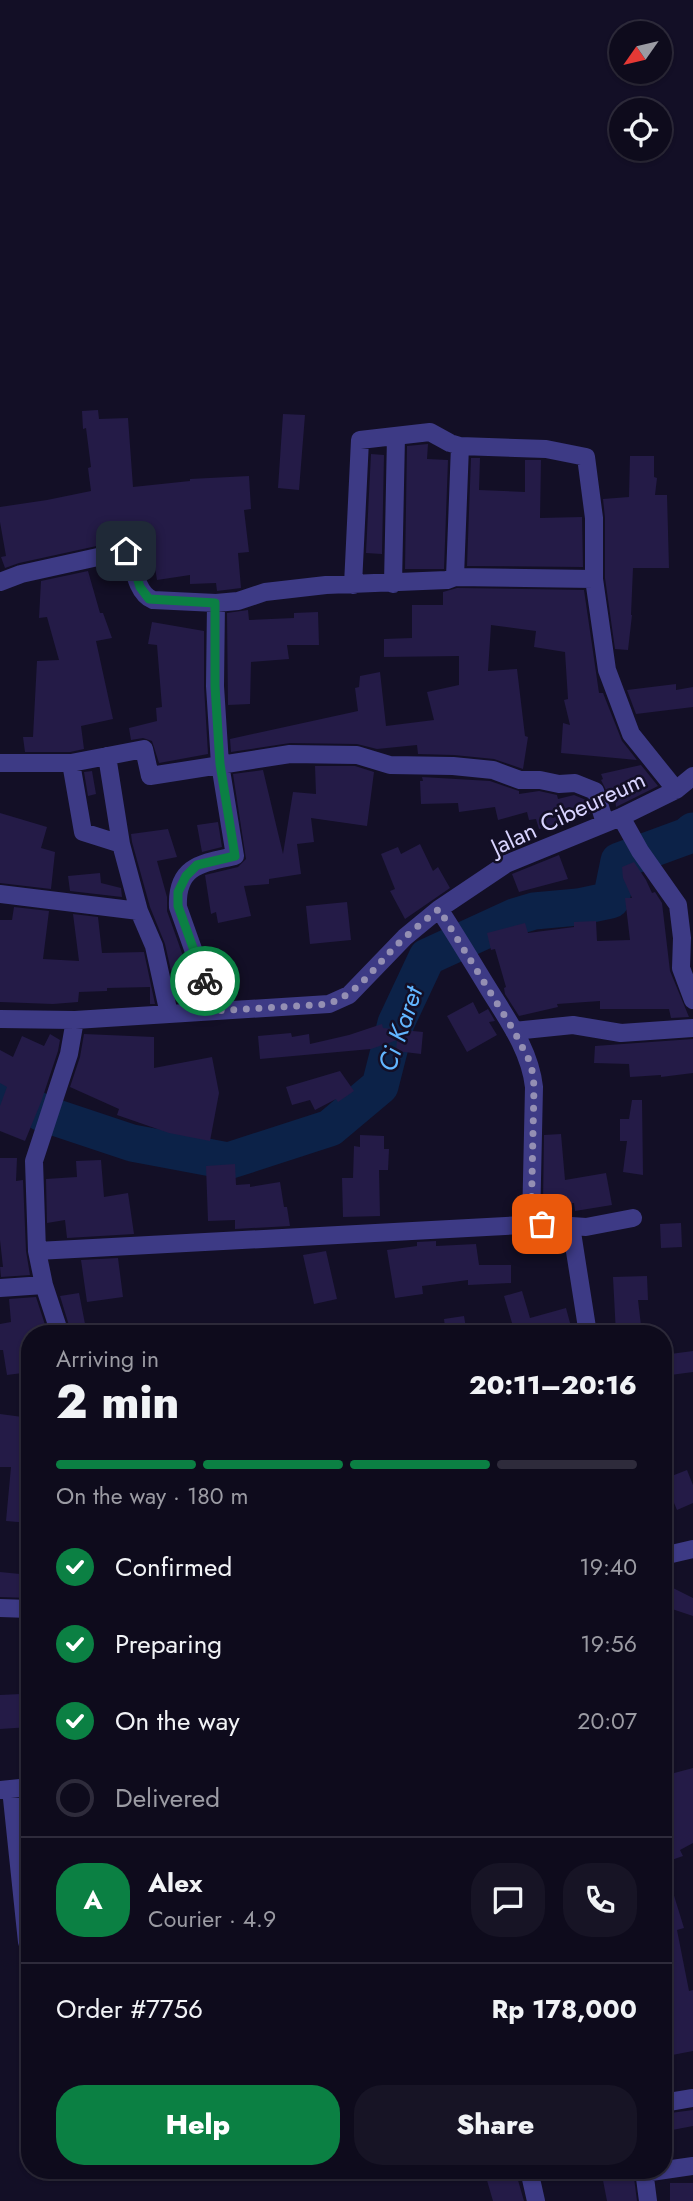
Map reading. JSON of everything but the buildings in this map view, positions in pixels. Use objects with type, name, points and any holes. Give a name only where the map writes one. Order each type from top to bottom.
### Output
[{"type":"street","points":[[352,585],[360,440],[430,432],[460,446],[546,450],[586,457],[594,518],[594,579],[607,670],[631,734],[676,790]]},
{"type":"street","points":[[393,584],[396,436]]},
{"type":"street","points":[[455,577],[460,446]]},
{"type":"street","points":[[0,582],[21,574],[125,551],[130,554],[140,587],[149,599],[215,603],[326,585],[393,584],[455,577],[594,579]]},
{"type":"street","points":[[215,603],[215,686],[220,764],[235,856],[197,865],[186,876],[178,892],[178,906],[215,1011]]},
{"type":"street","points":[[0,763],[71,763],[144,749],[150,776],[290,754],[357,755],[390,765],[453,766],[493,770],[520,780],[575,783],[595,791],[613,820],[640,851],[678,905],[682,938],[681,968],[693,1000]]},
{"type":"street","points":[[107,756],[121,844],[139,911],[154,946],[169,1014]]},
{"type":"street","points":[[71,763],[83,832],[121,844]]},
{"type":"street","name":"Jalan Cibeureum","points":[[0,1019],[75,1020],[328,1004],[344,998],[355,989],[405,937],[439,909],[506,864],[613,820],[676,790],[693,776]]},
{"type":"street","points":[[0,894],[139,911]]},
{"type":"street","points":[[439,909],[529,1060],[534,1087],[531,1225]]},
{"type":"street","points":[[57,1325],[44,1285],[37,1251],[34,1161],[69,1054],[75,1020]]},
{"type":"street","points":[[514,1031],[573,1025],[621,1033],[693,1028]]},
{"type":"street","points":[[37,1251],[531,1225],[586,1227],[633,1217]]},
{"type":"street","points":[[571,1226],[587,1325]]},
{"type":"street","points":[[0,1288],[44,1285]]},
{"type":"street","points":[[672,1554],[693,1549]]},
{"type":"street","points":[[0,1608],[21,1609]]},
{"type":"street","points":[[6,1789],[21,1898]]},
{"type":"street","points":[[672,2102],[693,2098]]},
{"type":"street","points":[[672,2169],[693,2166]]},
{"type":"street","points":[[531,2179],[536,2201]]},
{"type":"street","points":[[645,2179],[648,2201]]},
{"type":"waterway","name":"Ci Karet","points":[[0,1087],[42,1113],[132,1143],[228,1161],[330,1128],[380,1086],[396,1023],[427,957],[514,917],[534,911],[578,907],[611,900],[619,861],[687,836],[693,831]]},
{"type":"way so far","points":[[205,981],[215,1011],[328,1004],[344,998],[355,989],[405,937],[439,909],[529,1060],[534,1087],[531,1225],[542,1224]]},
{"type":"route","points":[[126,551],[130,554],[140,587],[149,599],[215,603],[215,686],[220,764],[235,856],[197,865],[186,876],[178,892],[178,906],[205,981]]}]
